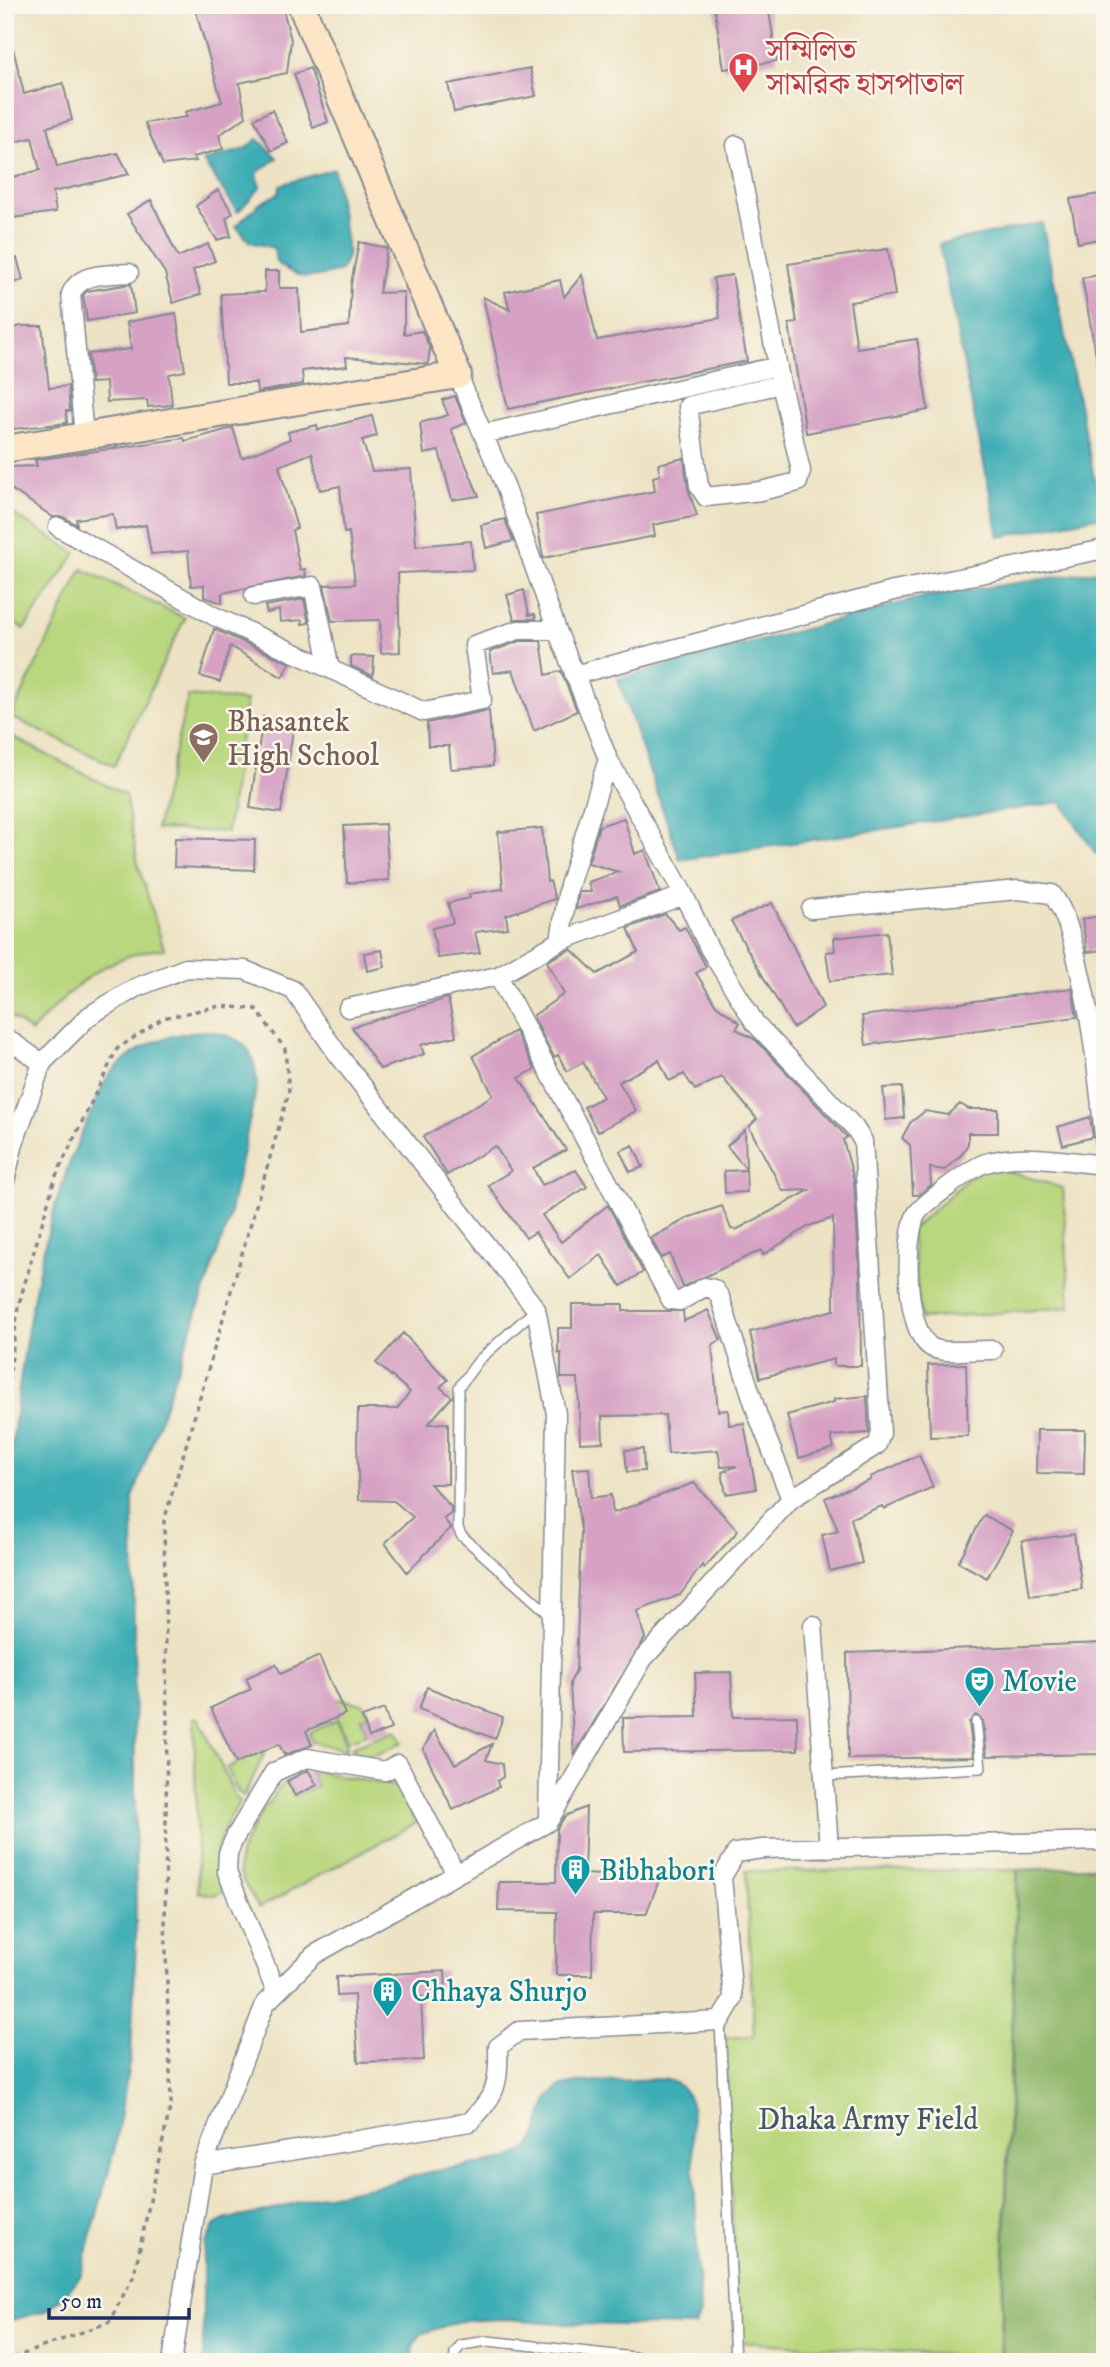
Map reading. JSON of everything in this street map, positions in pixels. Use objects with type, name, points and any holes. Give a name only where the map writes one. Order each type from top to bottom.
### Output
[{"type":"street","points":[[172,2362],[203,2165],[265,2004],[314,1955],[548,1822],[643,1659],[791,1499],[877,1445],[881,1433],[863,1142],[854,1127],[755,1023],[709,948],[684,895],[608,759],[556,630],[483,434],[301,5]]},
{"type":"street","points":[[736,145],[781,384],[801,471],[798,482],[761,491],[706,497],[699,485],[688,406],[781,384]]},
{"type":"street","points":[[83,437],[71,294],[75,284],[83,278],[129,272]]},
{"type":"street","points":[[483,434],[778,366]]},
{"type":"street","points":[[5,449],[458,375]]},
{"type":"street","points":[[58,527],[214,616],[424,712],[482,700],[474,645],[518,630],[556,630]]},
{"type":"street","points":[[574,675],[894,591],[1105,549]]},
{"type":"street","points":[[254,596],[313,586],[330,669]]},
{"type":"street","points":[[560,941],[568,889],[608,759]]},
{"type":"street","points":[[811,909],[1018,890],[1052,894],[1061,906],[1092,1021],[1105,1146]]},
{"type":"street","points":[[348,1008],[498,976],[560,941],[684,895]]},
{"type":"street","points":[[5,1181],[42,1063],[89,1016],[135,988],[186,968],[245,970],[293,990],[337,1053],[536,1309],[556,1413],[548,1822]]},
{"type":"street","points":[[498,976],[671,1300],[680,1301],[705,1287],[714,1289],[720,1297],[758,1416],[791,1499]]},
{"type":"street","points":[[5,1037],[42,1063]]},
{"type":"street","points":[[993,1350],[934,1349],[919,1336],[913,1321],[909,1253],[910,1229],[918,1211],[980,1164],[999,1159],[1105,1164]]},
{"type":"street","points":[[813,1625],[829,1847]]},
{"type":"street","points":[[276,1992],[227,1864],[235,1837],[274,1772],[307,1758],[385,1771],[398,1764],[456,1874]]},
{"type":"street","points":[[203,2165],[470,2122],[492,2098],[499,2073],[498,2047],[519,2031],[720,2021],[733,1999],[722,1877],[736,1853],[829,1847],[1105,1841]]},
{"type":"lane","points":[[536,1309],[479,1360],[459,1387],[458,1528],[461,1535],[550,1615]]},
{"type":"lane","points":[[824,1776],[981,1768],[976,1722]]},
{"type":"lane","points":[[720,2021],[735,2362]]},
{"type":"lane","points":[[454,2362],[455,2353],[461,2345],[488,2341],[679,2362]]},
{"type":"path","points":[[5,1411],[18,1307],[55,1178],[117,1049],[163,1017],[219,1006],[257,1010],[285,1049],[289,1092],[164,1521],[167,1717],[165,1921],[171,2103],[134,2275],[109,2322],[5,2361]]},
{"type":"green space","points":[[5,509],[76,553],[24,629],[5,618]]},
{"type":"green space","points":[[82,569],[185,618],[114,766],[11,717]]},
{"type":"green space","name":"Bhasantek High School","points":[[188,696],[246,701],[227,832],[156,829]]},
{"type":"green space","points":[[5,733],[125,795],[138,864],[164,949],[143,952],[106,966],[59,1002],[31,1032],[5,1012]]},
{"type":"green space","points":[[984,1164],[1063,1188],[1070,1307],[921,1319],[911,1230]]},
{"type":"green space","points":[[340,1699],[363,1704],[369,1714],[361,1717],[367,1734],[348,1741],[330,1703]]},
{"type":"green space","points":[[194,1718],[199,1718],[236,1798],[240,1801],[218,1844],[216,1865],[223,1891],[214,1895],[198,1892]]},
{"type":"green space","points":[[337,1720],[347,1745],[346,1750],[313,1742],[309,1733]]},
{"type":"green space","points":[[396,1730],[403,1742],[383,1752],[362,1755],[351,1747]]},
{"type":"green space","points":[[260,1750],[264,1755],[244,1796],[238,1792],[227,1768]]},
{"type":"green space","points":[[310,1770],[398,1787],[416,1823],[259,1908],[240,1873],[239,1859],[243,1848],[264,1809],[287,1781],[294,1796],[317,1786]]},
{"type":"green space","points":[[1105,1866],[1105,2362],[1020,2362],[1001,2359],[1018,1870]]},
{"type":"green space","name":"Dhaka Army Field","points":[[1017,1870],[1000,2358],[738,2342],[724,2038],[754,2036],[746,1871]]},
{"type":"water","points":[[258,139],[277,158],[257,173],[260,188],[238,212],[203,161],[245,149]]},
{"type":"water","points":[[334,169],[348,254],[341,271],[314,277],[293,273],[276,262],[274,248],[250,242],[236,226],[259,204],[279,193],[280,185]]},
{"type":"water","points":[[1042,223],[1102,516],[999,537],[939,244]]},
{"type":"water","points":[[1105,570],[1105,851],[1096,854],[1061,802],[680,860],[618,679],[927,596]]},
{"type":"water","points":[[208,1031],[231,1037],[245,1046],[254,1062],[257,1085],[228,1222],[133,1498],[136,1941],[131,2053],[115,2147],[81,2275],[65,2295],[45,2311],[5,2322],[5,1503],[24,1354],[32,1304],[55,1206],[71,1158],[106,1080],[123,1061],[145,1046],[169,1037]]},
{"type":"water","points":[[662,2079],[680,2087],[691,2103],[700,2313],[695,2326],[570,2324],[506,2319],[460,2321],[421,2334],[413,2346],[412,2362],[203,2362],[203,2262],[205,2245],[214,2226],[227,2219],[266,2212],[311,2198],[382,2185],[429,2172],[508,2159],[528,2149],[534,2141],[548,2099],[559,2087],[581,2082]]},
{"type":"building","points":[[194,5],[282,5],[291,40],[287,73],[239,83],[246,117],[219,135],[223,149],[193,157],[196,161],[163,165],[145,123],[187,117],[185,112],[222,102]]},
{"type":"building","points":[[714,5],[768,5],[777,61],[724,69]]},
{"type":"building","points":[[11,40],[24,94],[63,83],[72,120],[47,127],[57,167],[118,153],[129,174],[53,192],[56,212],[5,219],[5,179],[40,170],[32,138],[5,144],[5,41]]},
{"type":"building","points":[[310,68],[328,122],[313,128],[294,74]]},
{"type":"building","points":[[530,68],[536,96],[454,112],[448,84]]},
{"type":"building","points":[[272,110],[288,143],[271,151],[254,119]]},
{"type":"building","points":[[218,190],[233,213],[226,218],[231,236],[217,240],[196,206]]},
{"type":"building","points":[[1105,193],[1105,238],[1078,243],[1070,199]]},
{"type":"building","points":[[151,200],[178,257],[208,244],[215,261],[193,270],[201,294],[173,303],[165,273],[127,214]]},
{"type":"building","points":[[359,242],[387,248],[379,293],[404,292],[404,334],[422,331],[430,348],[428,364],[346,357],[347,366],[302,371],[303,384],[257,392],[256,383],[226,383],[221,294],[265,292],[265,271],[279,271],[279,288],[299,288],[301,332],[349,326],[351,284]]},
{"type":"building","points":[[888,249],[895,295],[850,302],[857,348],[917,339],[928,410],[806,433],[789,324],[797,323],[788,264]]},
{"type":"building","points":[[17,258],[23,280],[5,285],[5,262]]},
{"type":"building","points":[[1105,274],[1105,361],[1097,361],[1082,278]]},
{"type":"building","points":[[582,275],[597,340],[720,318],[713,278],[732,275],[747,361],[508,409],[483,297],[510,310],[505,292],[560,280],[564,297]]},
{"type":"building","points":[[131,284],[135,313],[87,321],[83,295],[87,291]]},
{"type":"building","points":[[176,313],[185,371],[169,374],[172,405],[148,407],[147,400],[107,402],[106,382],[91,383],[88,354],[131,349],[127,322]]},
{"type":"building","points":[[21,326],[42,326],[49,388],[68,386],[70,411],[66,411],[67,423],[5,430],[5,369],[9,368],[5,330]]},
{"type":"building","points":[[455,396],[466,423],[451,429],[479,496],[452,500],[439,451],[424,454],[420,423],[448,415],[442,400]]},
{"type":"building","points":[[372,416],[377,436],[362,440],[372,471],[411,469],[416,546],[471,541],[473,570],[398,573],[400,652],[381,653],[380,620],[332,621],[324,585],[355,584],[349,532],[344,533],[340,486],[320,490],[312,453],[279,466],[297,528],[292,530],[300,570],[305,569],[306,576],[222,593],[222,603],[204,597],[204,585],[191,586],[188,551],[151,554],[146,525],[116,530],[113,514],[76,519],[77,525],[63,517],[53,517],[5,485],[5,467],[37,466],[35,460],[184,438],[185,441],[233,428],[242,458],[290,439],[288,432],[317,425],[318,430]]},
{"type":"building","points":[[684,458],[688,488],[697,516],[653,525],[655,536],[543,558],[536,515],[655,491],[653,477],[660,475],[658,464]]},
{"type":"building","points":[[505,519],[513,541],[486,548],[481,525]]},
{"type":"building","points":[[524,590],[529,615],[535,614],[536,619],[514,619],[507,595]]},
{"type":"building","points":[[304,599],[309,623],[302,624],[302,620],[280,622],[279,610],[267,613],[265,606]]},
{"type":"building","points":[[214,629],[290,663],[282,677],[230,646],[220,682],[200,676]]},
{"type":"building","points":[[520,641],[541,641],[546,675],[561,671],[577,711],[534,731],[513,670],[493,673],[490,652]]},
{"type":"building","points":[[351,656],[374,657],[373,676],[351,666]]},
{"type":"building","points":[[489,710],[493,766],[451,769],[449,746],[428,746],[427,723]]},
{"type":"building","name":"Bhasantek High School","points":[[263,717],[294,723],[281,813],[250,808]]},
{"type":"building","points":[[624,818],[635,854],[645,850],[660,892],[620,906],[617,896],[576,909],[579,892],[591,892],[588,882],[619,872],[588,863],[599,826]]},
{"type":"building","points":[[385,824],[389,880],[347,883],[344,826]]},
{"type":"building","points":[[542,828],[547,882],[550,881],[555,899],[506,915],[508,928],[475,932],[480,953],[438,958],[432,928],[453,923],[448,903],[470,898],[469,894],[503,889],[498,832]]},
{"type":"building","name":"Bhasantek High School","points":[[175,838],[255,840],[254,870],[174,867]]},
{"type":"building","points":[[772,903],[823,1007],[793,1028],[731,921]]},
{"type":"building","points":[[665,914],[679,930],[685,927],[706,967],[696,973],[716,1005],[740,1023],[736,1029],[756,1040],[847,1137],[843,1140],[854,1180],[860,1274],[861,1366],[834,1366],[834,1359],[760,1378],[750,1332],[834,1310],[833,1218],[809,1226],[763,1255],[761,1250],[683,1287],[670,1254],[661,1258],[651,1238],[690,1217],[722,1206],[731,1229],[736,1230],[810,1190],[783,1191],[749,1127],[757,1119],[722,1077],[695,1090],[684,1074],[669,1081],[659,1060],[619,1082],[636,1111],[598,1132],[584,1107],[603,1097],[583,1062],[567,1071],[558,1055],[554,1057],[534,1019],[534,1015],[564,994],[547,961],[571,949],[597,974],[638,952],[628,928]]},
{"type":"building","points":[[1105,915],[1105,950],[1087,952],[1082,919]]},
{"type":"building","points":[[887,932],[892,975],[830,981],[826,952],[835,951],[834,938]]},
{"type":"building","points":[[382,950],[385,967],[367,971],[364,953]]},
{"type":"building","points":[[1072,988],[1077,1017],[866,1045],[862,1016]]},
{"type":"building","points":[[448,998],[456,1036],[421,1045],[424,1054],[380,1069],[352,1027]]},
{"type":"building","points":[[515,1031],[535,1069],[519,1078],[566,1150],[533,1168],[542,1185],[576,1170],[587,1187],[542,1215],[561,1242],[608,1205],[643,1272],[621,1286],[601,1255],[570,1279],[535,1232],[526,1238],[488,1185],[511,1171],[495,1146],[447,1175],[423,1137],[493,1095],[473,1056]]},
{"type":"building","points":[[902,1087],[904,1118],[886,1120],[883,1088]]},
{"type":"building","points":[[960,1104],[969,1109],[998,1109],[998,1133],[968,1133],[968,1144],[962,1154],[945,1170],[930,1168],[931,1185],[919,1195],[913,1195],[910,1145],[902,1138],[910,1123],[925,1111],[948,1115]]},
{"type":"building","points":[[1090,1117],[1093,1137],[1063,1145],[1058,1127]]},
{"type":"building","points":[[745,1130],[746,1169],[727,1146]]},
{"type":"building","points":[[633,1145],[643,1167],[630,1172],[620,1151]]},
{"type":"building","points":[[746,1170],[747,1192],[725,1193],[724,1171]]},
{"type":"building","points":[[572,1304],[623,1304],[623,1311],[683,1311],[684,1321],[708,1310],[721,1340],[712,1345],[718,1411],[728,1410],[729,1425],[744,1423],[756,1489],[726,1494],[722,1472],[737,1466],[721,1467],[718,1450],[668,1454],[665,1415],[602,1416],[603,1442],[580,1443],[578,1378],[561,1378],[561,1353],[558,1353],[558,1328],[572,1328]]},
{"type":"building","points":[[403,1333],[448,1380],[440,1387],[452,1397],[428,1424],[448,1423],[448,1484],[430,1484],[451,1507],[451,1513],[444,1519],[451,1528],[407,1572],[385,1543],[413,1517],[394,1501],[359,1500],[357,1445],[358,1409],[397,1409],[410,1392],[376,1363]]},
{"type":"building","points":[[966,1364],[968,1436],[930,1437],[928,1365]]},
{"type":"building","points":[[867,1396],[869,1433],[831,1436],[834,1448],[799,1458],[787,1415],[834,1402],[834,1399]]},
{"type":"building","points":[[1037,1430],[1085,1430],[1084,1474],[1036,1473]]},
{"type":"building","points":[[643,1449],[644,1471],[627,1472],[625,1450]]},
{"type":"building","points":[[919,1455],[933,1487],[884,1509],[882,1506],[851,1518],[862,1563],[830,1571],[822,1535],[838,1531],[825,1498],[871,1480],[870,1477]]},
{"type":"building","points":[[589,1468],[591,1498],[611,1495],[613,1513],[694,1483],[738,1531],[704,1568],[702,1565],[680,1595],[637,1611],[645,1638],[574,1755],[570,1683],[576,1670],[581,1531],[572,1469]]},
{"type":"building","points":[[984,1515],[1013,1531],[987,1578],[958,1562]]},
{"type":"building","points":[[1074,1534],[1082,1589],[1030,1596],[1022,1541]]},
{"type":"building","points":[[1101,1643],[1103,1754],[987,1756],[983,1721],[976,1715],[969,1722],[973,1757],[848,1759],[847,1653]]},
{"type":"building","points":[[319,1656],[345,1714],[306,1731],[312,1745],[284,1755],[279,1744],[236,1763],[211,1708],[251,1689],[246,1678],[276,1664],[281,1674]]},
{"type":"building","points":[[731,1672],[733,1717],[797,1716],[798,1750],[624,1752],[623,1718],[697,1717],[695,1673]]},
{"type":"building","points":[[427,1687],[503,1717],[495,1739],[419,1709]]},
{"type":"building","points":[[384,1709],[391,1729],[369,1737],[362,1717]]},
{"type":"building","points":[[434,1730],[455,1764],[492,1744],[486,1760],[502,1764],[503,1777],[497,1781],[499,1787],[453,1810],[423,1749]]},
{"type":"building","points":[[308,1770],[317,1785],[295,1796],[287,1781]]},
{"type":"building","name":"Bibhabori","points":[[586,1807],[584,1874],[660,1878],[646,1914],[593,1914],[592,1975],[556,1975],[557,1912],[498,1911],[499,1882],[556,1882],[557,1829],[565,1816]]},
{"type":"building","name":"Chhaya Shurjo","points":[[445,1971],[446,1995],[421,1997],[424,2060],[358,2062],[354,1995],[337,1996],[336,1977]]},
{"type":"place","name":"সম্মিলিত সামরিক হাসপাতাল","points":[[743,94]]},
{"type":"place","name":"Bhasantek High School","points":[[204,765]]},
{"type":"place","name":"Movie","points":[[979,1708]]},
{"type":"place","name":"Bibhabori","points":[[576,1897]]},
{"type":"place","name":"Chhaya Shurjo","points":[[388,2018]]}]
